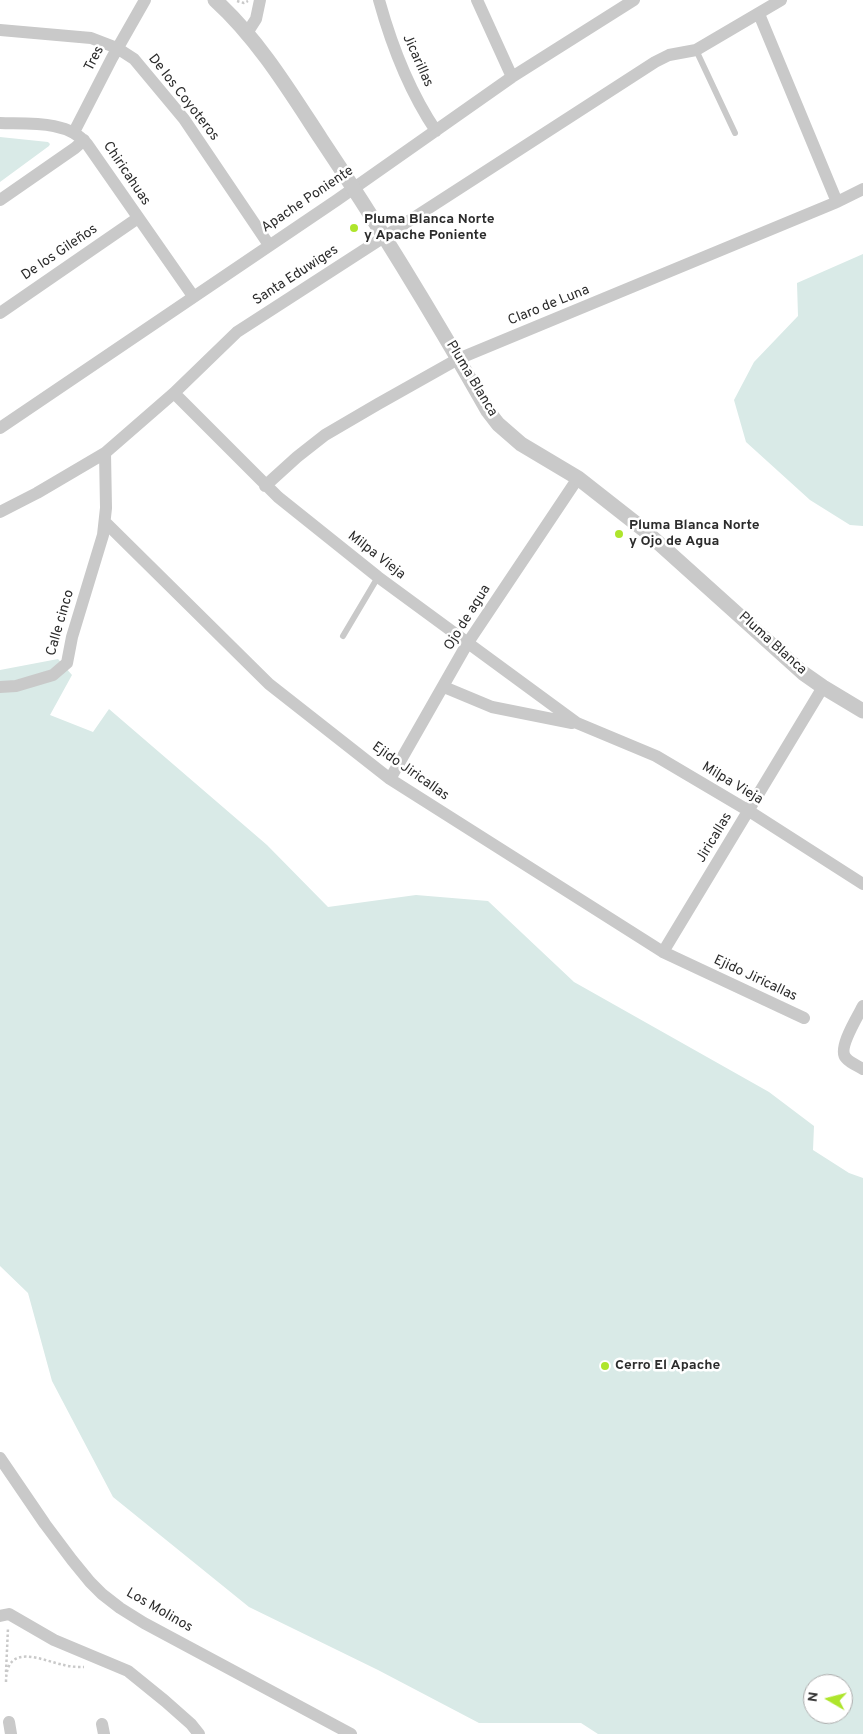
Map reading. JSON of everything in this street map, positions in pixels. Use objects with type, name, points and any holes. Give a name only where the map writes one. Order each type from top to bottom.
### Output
[{"type":"street","name":"Tres","points":[[79,136],[117,48],[145,0]]},
{"type":"street","name":"Pluma Blanca","points":[[215,0],[247,32],[354,188],[385,236],[488,411],[498,424],[521,444],[578,478],[643,530],[803,673],[863,711]]},
{"type":"street","points":[[247,32],[256,19],[260,0]]},
{"type":"street","name":"Jicarillas","points":[[379,0],[403,72],[436,131]]},
{"type":"street","points":[[477,0],[512,77]]},
{"type":"street","name":"Apache Poniente","points":[[0,428],[354,188],[512,77],[634,0]]},
{"type":"street","name":"Santa Eduwiges","points":[[0,512],[38,493],[105,453],[238,332],[655,62],[668,56],[696,50],[781,0]]},
{"type":"street","points":[[759,14],[837,202]]},
{"type":"street","name":"De los Coyoteros","points":[[0,30],[91,38],[117,48],[134,59],[184,119],[269,245]]},
{"type":"street","points":[[0,123],[52,126],[79,136],[75,148],[0,200]]},
{"type":"street","name":"Chiricahuas","points":[[79,136],[193,296]]},
{"type":"street","name":"Claro de Luna","points":[[265,486],[325,435],[458,359],[837,202],[863,189]]},
{"type":"street","name":"De los Gileños","points":[[0,313],[138,218]]},
{"type":"street","name":"Milpa Vieja","points":[[174,392],[265,486],[378,577],[577,724]]},
{"type":"street","points":[[105,453],[106,522]]},
{"type":"street","name":"Ojo de agua","points":[[390,779],[467,644],[578,478]]},
{"type":"street","name":"Calle cinco","points":[[0,688],[16,686],[52,675],[67,664],[72,637],[106,522]]},
{"type":"street","name":"Ejido Jiricallas","points":[[106,522],[269,684],[390,779],[663,952],[804,1018]]},
{"type":"street","name":"Milpa Vieja","points":[[444,687],[492,707],[577,724],[656,756],[749,811],[863,884]]},
{"type":"street","name":"Jiricallas","points":[[663,952],[823,687]]},
{"type":"street","points":[[863,1006],[848,1034],[844,1048],[844,1056],[863,1069]]},
{"type":"street","name":"Los Molinos","points":[[0,1458],[72,1560],[102,1594],[144,1623],[351,1734]]},
{"type":"street","points":[[4,1615],[54,1640],[128,1671],[178,1712],[199,1734]]},
{"type":"lane","points":[[696,50],[735,133]]},
{"type":"lane","points":[[343,636],[378,577]]},
{"type":"path","points":[[4,1615],[6,1682]]},
{"type":"path","points":[[6,1675],[16,1659],[25,1656],[43,1658],[64,1665],[92,1668]]},
{"type":"shaded area","points":[[0,137],[48,142],[50,144],[0,182]]},
{"type":"shaded area","points":[[863,254],[863,526],[850,525],[810,500],[746,442],[734,400],[754,362],[798,316],[797,283]]},
{"type":"shaded area","points":[[58,659],[72,675],[50,715],[93,732],[109,709],[267,845],[328,907],[416,895],[488,901],[574,982],[769,1092],[814,1126],[813,1150],[849,1173],[863,1178],[863,1734],[598,1734],[581,1723],[479,1723],[378,1670],[249,1607],[113,1497],[52,1381],[28,1293],[0,1266],[0,670]]},
{"type":"place","name":"Pluma Blanca Norte y Apache Poniente","points":[[354,228]]},
{"type":"place","name":"Pluma Blanca Norte y Ojo de Agua","points":[[619,534]]},
{"type":"place","name":"Cerro El Apache","points":[[605,1366]]}]
